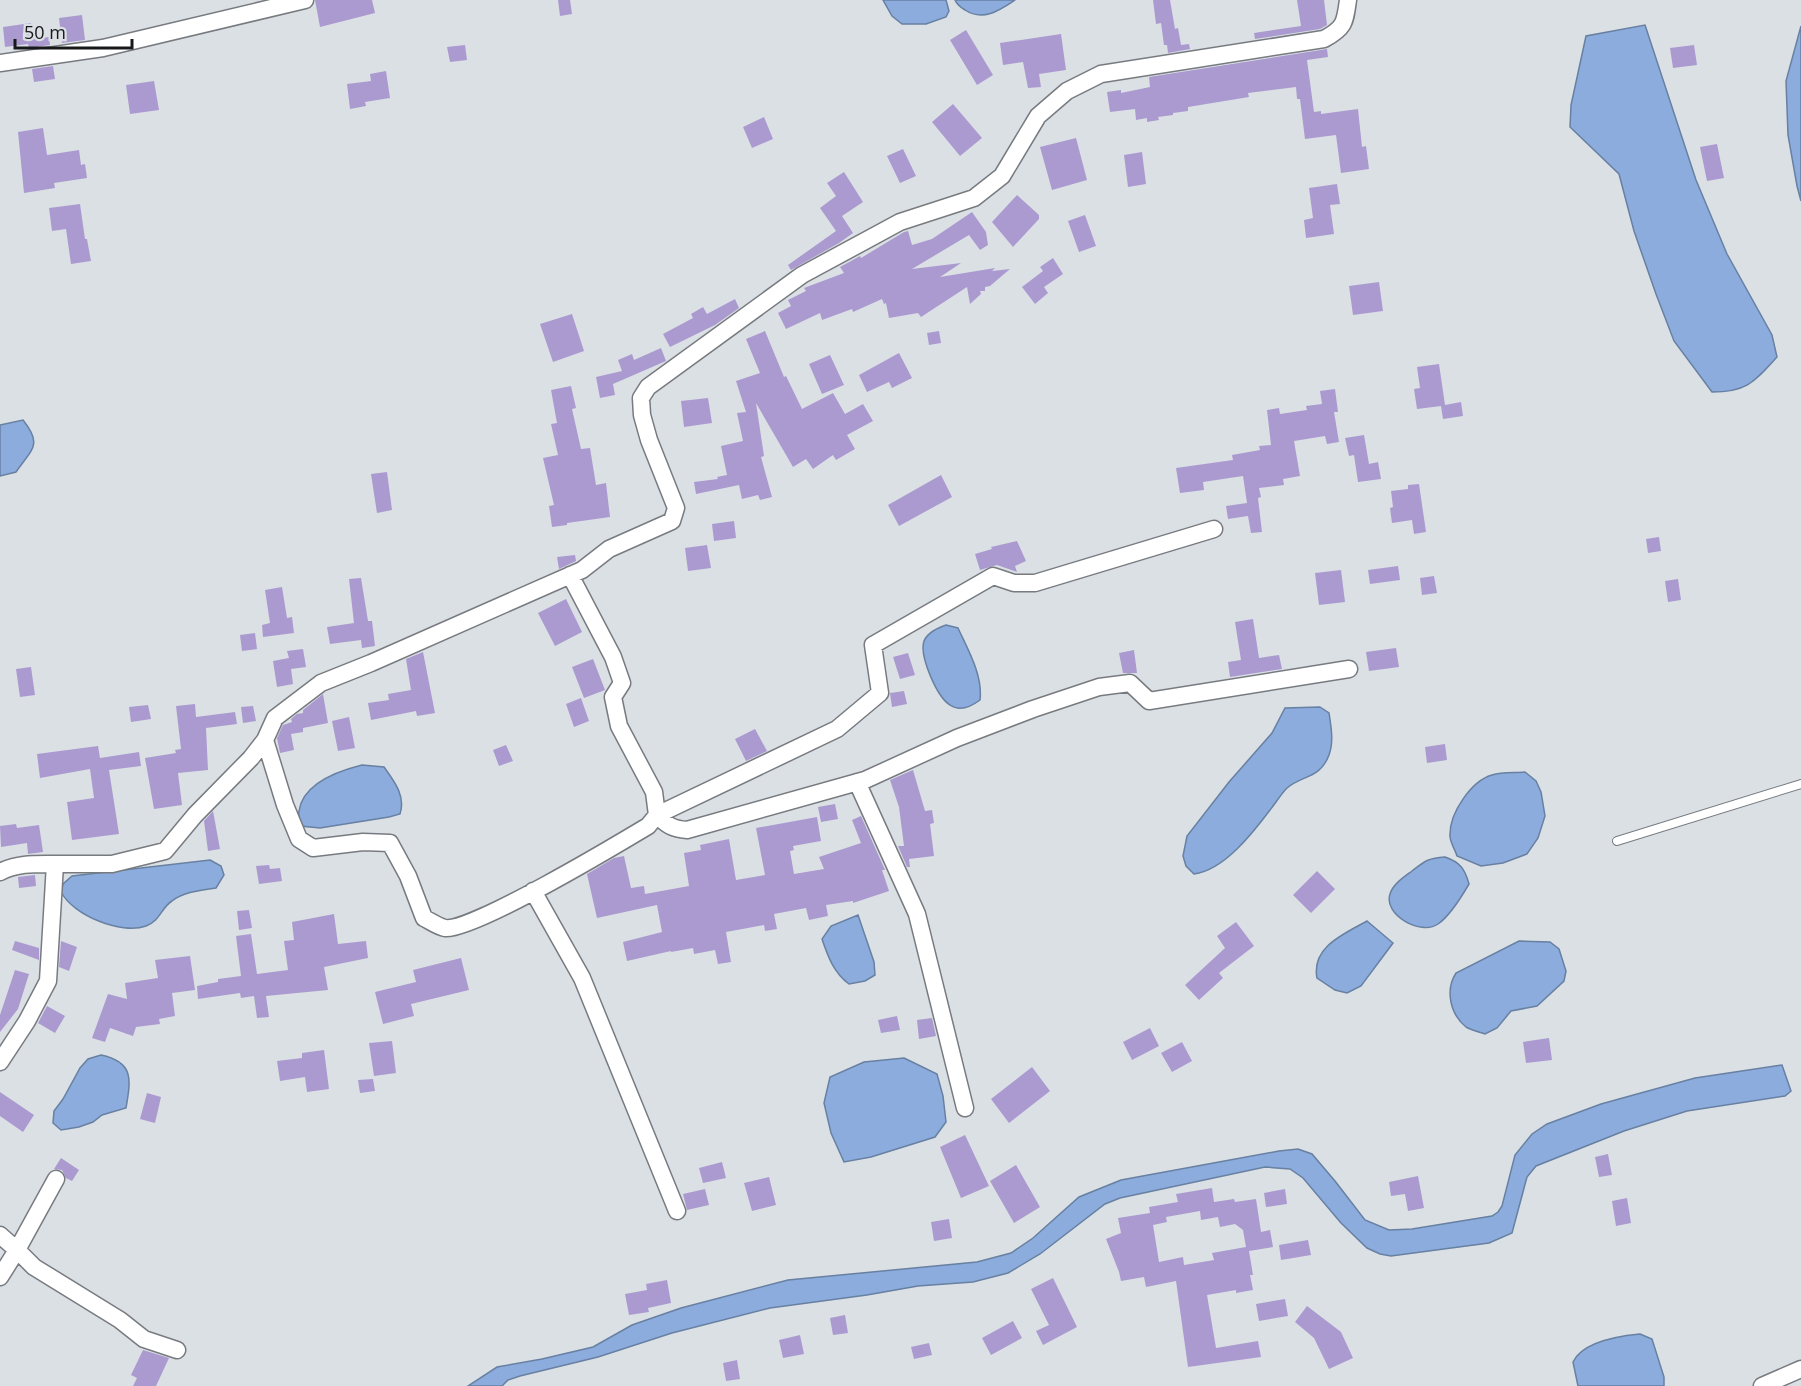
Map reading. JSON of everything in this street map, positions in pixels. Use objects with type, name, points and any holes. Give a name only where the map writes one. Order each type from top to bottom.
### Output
[{"type":"street","points":[[0,63],[103,48],[306,0]]},
{"type":"street","points":[[0,872],[10,867],[27,864],[112,864],[165,851],[195,815],[266,740],[274,718],[321,683],[582,570],[609,549],[672,521],[676,507],[649,440],[642,415],[641,398],[648,387],[802,275],[900,222],[974,198],[1002,176],[1038,116],[1067,91],[1101,74],[1324,39],[1339,31],[1345,20],[1348,0]]},
{"type":"street","points":[[266,740],[285,806],[299,839],[314,848],[363,842],[390,843],[408,876],[424,918],[446,928],[469,924],[648,826],[657,815],[837,729],[880,693],[873,645],[993,576],[1014,583],[1035,583],[1214,529]]},
{"type":"street","points":[[570,575],[613,657],[622,683],[613,697],[619,726],[654,792],[657,815],[674,829],[687,830],[857,782],[957,738],[1099,687],[1130,683],[1149,701],[1349,669]]},
{"type":"street","points":[[857,782],[918,914],[965,1108]]},
{"type":"street","points":[[0,1062],[27,1021],[48,981],[55,864]]},
{"type":"street","points":[[533,891],[582,978],[677,1211]]},
{"type":"street","points":[[0,1277],[56,1179]]},
{"type":"street","points":[[0,1235],[34,1267],[120,1320],[144,1339],[177,1350]]},
{"type":"street","points":[[1762,1386],[1801,1369]]},
{"type":"lane","points":[[1617,841],[1801,784]]},
{"type":"water","points":[[883,0],[946,0],[949,11],[946,17],[926,24],[902,24],[892,16]]},
{"type":"water","points":[[955,0],[1015,0],[991,13],[978,15],[963,9]]},
{"type":"water","points":[[1645,25],[1696,180],[1727,254],[1772,335],[1777,357],[1756,379],[1742,388],[1712,392],[1674,341],[1634,231],[1619,174],[1570,127],[1571,105],[1586,36]]},
{"type":"water","points":[[1801,26],[1801,201],[1788,135],[1786,81]]},
{"type":"water","points":[[23,420],[33,435],[31,452],[16,472],[0,476],[0,425]]},
{"type":"water","points":[[946,625],[958,628],[974,663],[979,681],[980,700],[966,707],[954,707],[945,701],[930,676],[924,656],[924,641],[928,635]]},
{"type":"water","points":[[1320,707],[1329,713],[1332,739],[1331,750],[1325,763],[1316,773],[1287,788],[1255,830],[1236,850],[1216,866],[1194,874],[1186,866],[1183,856],[1187,836],[1229,782],[1272,733],[1285,708]]},
{"type":"water","points":[[362,765],[384,767],[400,795],[400,814],[320,828],[300,826],[299,813],[302,801],[314,786],[333,775]]},
{"type":"water","points":[[1525,772],[1536,781],[1541,792],[1545,816],[1538,838],[1527,854],[1503,863],[1481,866],[1457,856],[1450,839],[1451,826],[1458,808],[1469,791],[1484,778],[1492,775]]},
{"type":"water","points":[[1445,857],[1455,861],[1466,874],[1469,884],[1463,894],[1438,924],[1422,927],[1405,921],[1392,909],[1389,902],[1391,890],[1424,862]]},
{"type":"water","points":[[210,860],[221,866],[224,875],[216,888],[176,898],[168,904],[155,921],[146,926],[124,928],[99,921],[76,908],[61,892],[63,884],[72,876]]},
{"type":"water","points":[[858,915],[874,962],[875,975],[865,981],[849,984],[835,970],[822,939],[831,926]]},
{"type":"water","points":[[1367,921],[1393,943],[1361,986],[1347,993],[1335,990],[1317,978],[1316,967],[1319,958],[1331,943]]},
{"type":"water","points":[[1519,941],[1550,942],[1559,949],[1566,971],[1564,981],[1537,1006],[1511,1011],[1497,1028],[1485,1034],[1466,1027],[1456,1015],[1451,1002],[1451,987],[1456,973]]},
{"type":"water","points":[[101,1055],[120,1062],[128,1073],[129,1088],[126,1108],[102,1115],[93,1122],[79,1127],[61,1130],[53,1123],[54,1111],[80,1068],[88,1059]]},
{"type":"water","points":[[904,1058],[937,1074],[943,1096],[946,1122],[935,1137],[871,1157],[844,1162],[831,1133],[824,1103],[830,1077],[864,1062]]},
{"type":"water","points":[[1782,1065],[1791,1091],[1785,1096],[1687,1111],[1624,1131],[1536,1166],[1527,1177],[1512,1233],[1489,1243],[1391,1256],[1380,1254],[1367,1248],[1341,1223],[1303,1178],[1290,1169],[1265,1167],[1120,1198],[1105,1204],[1040,1254],[1008,1273],[973,1282],[918,1286],[770,1308],[672,1333],[598,1357],[520,1376],[508,1380],[502,1386],[468,1386],[497,1367],[593,1347],[632,1325],[681,1308],[788,1280],[977,1262],[1011,1253],[1033,1238],[1079,1197],[1121,1180],[1279,1151],[1298,1149],[1312,1154],[1365,1220],[1389,1230],[1412,1229],[1492,1216],[1502,1206],[1515,1155],[1532,1134],[1547,1124],[1601,1104],[1695,1078]]},
{"type":"water","points":[[1640,1334],[1652,1339],[1664,1377],[1664,1386],[1578,1386],[1573,1362],[1585,1349],[1602,1341]]},
{"type":"building","points":[[315,0],[372,0],[375,13],[320,27]]},
{"type":"building","points":[[558,0],[570,0],[572,14],[560,16]]},
{"type":"building","points":[[1153,0],[1170,0],[1175,29],[1178,28],[1181,45],[1189,44],[1190,49],[1168,53],[1167,45],[1164,45],[1161,23],[1156,24]]},
{"type":"building","points":[[1297,0],[1324,0],[1327,25],[1320,29],[1255,39],[1254,33],[1301,26]]},
{"type":"building","points":[[82,15],[85,40],[62,43],[59,18]]},
{"type":"building","points":[[31,23],[33,39],[49,37],[50,45],[29,48],[28,44],[5,47],[3,27]]},
{"type":"building","points":[[966,30],[993,75],[977,85],[950,40]]},
{"type":"building","points":[[1061,34],[1066,70],[1039,74],[1041,87],[1028,88],[1023,62],[1003,65],[1000,43]]},
{"type":"building","points":[[465,45],[467,60],[450,62],[447,47]]},
{"type":"building","points":[[1694,45],[1697,65],[1673,68],[1670,48]]},
{"type":"building","points":[[1327,49],[1328,57],[1307,60],[1314,112],[1321,111],[1321,114],[1358,109],[1362,147],[1366,146],[1369,169],[1341,173],[1336,135],[1305,139],[1300,99],[1297,99],[1296,87],[1248,93],[1249,97],[1188,107],[1188,111],[1158,117],[1159,120],[1147,122],[1147,118],[1136,120],[1135,109],[1110,112],[1107,92],[1121,90],[1121,93],[1150,87],[1149,77]]},
{"type":"building","points":[[53,66],[55,79],[34,82],[32,69]]},
{"type":"building","points":[[386,71],[390,98],[365,102],[366,106],[350,109],[347,84],[371,81],[370,74]]},
{"type":"building","points":[[154,81],[159,110],[130,114],[126,85]]},
{"type":"building","points":[[953,104],[982,138],[960,156],[932,122]]},
{"type":"building","points":[[764,117],[773,139],[752,148],[743,127]]},
{"type":"building","points":[[43,128],[47,155],[79,150],[81,165],[85,164],[87,178],[54,183],[55,188],[24,193],[18,132]]},
{"type":"building","points":[[1076,138],[1087,180],[1052,190],[1040,147]]},
{"type":"building","points":[[1717,144],[1724,178],[1707,181],[1700,147]]},
{"type":"building","points":[[903,149],[916,176],[900,183],[887,156]]},
{"type":"building","points":[[1142,152],[1146,184],[1128,187],[1124,155]]},
{"type":"building","points":[[844,172],[863,202],[842,216],[853,233],[791,270],[788,265],[836,231],[820,208],[836,196],[827,183]]},
{"type":"building","points":[[1337,184],[1340,204],[1330,205],[1334,234],[1306,238],[1304,220],[1313,218],[1309,188]]},
{"type":"building","points":[[1017,195],[1039,215],[1039,219],[1013,247],[992,222]]},
{"type":"building","points":[[80,204],[91,261],[71,264],[66,229],[52,231],[49,208]]},
{"type":"building","points":[[972,212],[986,232],[988,245],[980,250],[969,235],[912,269],[961,263],[940,277],[995,268],[992,271],[1010,269],[990,286],[985,287],[985,291],[980,291],[981,294],[970,304],[967,287],[921,317],[918,313],[889,318],[886,303],[884,304],[882,299],[853,312],[852,309],[822,320],[820,313],[786,329],[778,313],[791,306],[788,300],[806,291],[804,288],[844,273],[840,267],[860,256],[861,258],[904,232],[908,231],[912,245],[932,239]]},
{"type":"building","points":[[1085,215],[1096,246],[1079,252],[1068,221]]},
{"type":"building","points":[[1053,258],[1063,274],[1044,287],[1048,293],[1035,304],[1022,287],[1043,271],[1040,267]]},
{"type":"building","points":[[1379,282],[1383,311],[1353,315],[1349,286]]},
{"type":"building","points":[[735,299],[739,308],[715,325],[670,347],[663,334],[693,318],[691,314],[703,307],[707,314]]},
{"type":"building","points":[[572,314],[584,351],[553,362],[540,324]]},
{"type":"building","points":[[765,331],[784,377],[786,376],[802,409],[833,393],[845,414],[863,404],[873,421],[847,435],[855,449],[836,460],[833,455],[813,469],[806,459],[793,467],[756,403],[764,456],[761,457],[772,497],[760,500],[758,495],[742,499],[739,485],[696,494],[694,482],[718,479],[717,477],[727,475],[721,446],[743,441],[737,413],[746,412],[736,381],[760,373],[746,339]]},
{"type":"building","points":[[939,331],[941,343],[929,345],[927,333]]},
{"type":"building","points":[[661,348],[666,361],[613,384],[615,395],[600,398],[596,377],[622,371],[618,360],[632,354],[634,360]]},
{"type":"building","points":[[899,353],[912,378],[892,388],[889,382],[867,392],[859,375]]},
{"type":"building","points":[[830,355],[844,385],[822,394],[809,364]]},
{"type":"building","points":[[1439,364],[1445,405],[1461,402],[1463,416],[1443,419],[1441,406],[1417,409],[1414,389],[1420,388],[1417,367]]},
{"type":"building","points":[[571,386],[576,408],[572,409],[581,449],[590,448],[596,485],[606,483],[610,517],[552,527],[549,506],[554,505],[543,458],[558,455],[551,424],[557,423],[551,390]]},
{"type":"building","points":[[1335,389],[1338,412],[1334,412],[1339,442],[1327,444],[1325,436],[1294,441],[1300,476],[1283,479],[1284,485],[1259,488],[1262,532],[1251,533],[1248,516],[1228,519],[1226,506],[1247,503],[1243,476],[1203,482],[1204,490],[1180,493],[1176,468],[1233,460],[1232,455],[1260,450],[1259,446],[1271,445],[1267,410],[1279,408],[1280,414],[1307,410],[1306,406],[1322,404],[1320,391]]},
{"type":"building","points":[[708,398],[712,423],[684,427],[681,401]]},
{"type":"building","points":[[1364,435],[1369,464],[1378,462],[1381,479],[1358,482],[1354,455],[1349,456],[1345,438]]},
{"type":"building","points":[[387,472],[392,510],[377,513],[371,474]]},
{"type":"building","points":[[941,475],[952,497],[899,526],[888,505]]},
{"type":"building","points":[[1419,484],[1426,532],[1414,534],[1412,520],[1392,523],[1391,491],[1408,489],[1408,485]]},
{"type":"building","points":[[734,521],[736,538],[714,541],[712,524]]},
{"type":"building","points":[[1659,537],[1661,551],[1648,553],[1646,539]]},
{"type":"building","points":[[1017,541],[1026,561],[1015,566],[1017,572],[997,565],[980,570],[975,554],[992,549],[991,547]]},
{"type":"building","points":[[707,545],[711,568],[688,571],[685,548]]},
{"type":"building","points":[[575,555],[576,561],[559,569],[557,557]]},
{"type":"building","points":[[1398,566],[1400,580],[1370,584],[1368,570]]},
{"type":"building","points":[[1341,570],[1345,602],[1319,605],[1315,573]]},
{"type":"building","points":[[1434,576],[1437,593],[1422,595],[1420,578]]},
{"type":"building","points":[[361,578],[368,621],[372,621],[375,646],[362,648],[361,640],[330,644],[327,627],[354,623],[349,579]]},
{"type":"building","points":[[1678,579],[1681,600],[1668,602],[1665,581]]},
{"type":"building","points":[[282,587],[287,618],[292,617],[294,633],[263,637],[262,625],[270,623],[265,590]]},
{"type":"building","points":[[566,599],[582,632],[555,646],[538,613]]},
{"type":"building","points":[[1253,619],[1259,658],[1279,655],[1282,669],[1230,677],[1228,662],[1241,660],[1235,622]]},
{"type":"building","points":[[255,633],[257,649],[242,651],[240,635]]},
{"type":"building","points":[[1396,648],[1399,667],[1369,671],[1366,652]]},
{"type":"building","points":[[303,649],[306,667],[291,669],[293,684],[277,687],[273,661],[289,658],[287,651]]},
{"type":"building","points":[[1134,650],[1137,673],[1123,673],[1119,653]]},
{"type":"building","points":[[423,652],[435,713],[417,716],[416,711],[371,720],[368,703],[389,700],[388,694],[411,690],[406,659]]},
{"type":"building","points":[[908,653],[915,675],[900,679],[893,657]]},
{"type":"building","points":[[593,659],[605,690],[584,698],[572,667]]},
{"type":"building","points":[[31,667],[35,695],[20,697],[16,669]]},
{"type":"building","points":[[904,691],[907,704],[892,707],[890,693]]},
{"type":"building","points":[[323,694],[328,723],[303,728],[303,732],[291,734],[294,750],[280,753],[277,738],[283,725],[292,722],[291,719],[303,713],[303,710]]},
{"type":"building","points":[[581,698],[589,721],[574,727],[566,704]]},
{"type":"building","points":[[195,704],[196,717],[235,712],[237,724],[206,728],[208,770],[178,773],[182,805],[154,809],[145,758],[176,753],[175,750],[181,749],[176,706]]},
{"type":"building","points":[[148,705],[151,719],[131,722],[129,707]]},
{"type":"building","points":[[253,706],[256,721],[243,723],[241,707]]},
{"type":"building","points":[[349,717],[355,748],[338,751],[332,721]]},
{"type":"building","points":[[755,729],[767,751],[746,761],[735,739]]},
{"type":"building","points":[[1445,744],[1447,760],[1427,763],[1425,747]]},
{"type":"building","points":[[506,745],[513,761],[499,766],[493,750]]},
{"type":"building","points":[[98,746],[100,758],[139,752],[141,766],[109,770],[119,834],[72,840],[67,802],[94,798],[90,769],[40,778],[37,754]]},
{"type":"building","points":[[913,770],[925,811],[932,810],[934,823],[930,824],[934,856],[909,859],[910,867],[907,867],[898,846],[904,846],[899,807],[890,780]]},
{"type":"building","points":[[835,804],[838,819],[821,822],[818,807]]},
{"type":"building","points":[[213,811],[220,849],[208,851],[204,821]]},
{"type":"building","points":[[861,816],[885,870],[882,870],[889,891],[853,903],[853,901],[826,905],[828,916],[809,920],[806,908],[774,914],[777,929],[765,931],[764,925],[726,932],[731,962],[718,964],[715,950],[694,954],[693,948],[627,961],[623,942],[662,932],[657,905],[597,918],[587,874],[614,858],[624,856],[631,888],[644,886],[645,894],[689,886],[684,853],[701,850],[700,845],[729,839],[736,880],[765,875],[756,828],[817,817],[821,841],[793,846],[794,850],[790,851],[794,874],[824,869],[819,857],[861,843],[852,820]]},
{"type":"building","points":[[16,824],[17,828],[39,825],[43,852],[28,854],[27,843],[1,847],[0,826]]},
{"type":"building","points":[[269,865],[270,869],[280,868],[282,881],[259,884],[256,866]]},
{"type":"building","points":[[1317,871],[1335,889],[1311,913],[1293,895]]},
{"type":"building","points":[[35,875],[36,886],[19,888],[18,877]]},
{"type":"building","points":[[249,910],[252,928],[239,930],[237,911]]},
{"type":"building","points":[[334,914],[338,944],[366,941],[368,958],[324,967],[328,990],[266,996],[269,1017],[257,1018],[254,996],[241,998],[240,993],[198,999],[197,986],[218,982],[218,979],[241,976],[236,936],[251,934],[257,974],[288,970],[284,941],[294,940],[292,922]]},
{"type":"building","points":[[1236,922],[1254,946],[1219,973],[1223,978],[1199,1000],[1185,985],[1225,948],[1217,936]]},
{"type":"building","points":[[15,941],[39,948],[39,960],[12,950]]},
{"type":"building","points":[[61,941],[77,947],[69,971],[59,967]]},
{"type":"building","points":[[190,956],[195,990],[172,993],[175,1016],[159,1019],[160,1024],[136,1027],[133,1036],[110,1028],[105,1042],[92,1038],[108,994],[127,999],[125,983],[158,978],[155,960]]},
{"type":"building","points":[[461,958],[469,990],[411,1004],[414,1016],[383,1024],[375,992],[416,982],[413,970]]},
{"type":"building","points":[[15,970],[29,974],[18,1009],[0,1032],[0,1015]]},
{"type":"building","points":[[47,1006],[65,1016],[55,1033],[38,1023]]},
{"type":"building","points":[[897,1016],[900,1030],[881,1033],[878,1020]]},
{"type":"building","points":[[932,1018],[936,1036],[919,1039],[917,1020]]},
{"type":"building","points":[[1150,1028],[1159,1046],[1132,1060],[1123,1042]]},
{"type":"building","points":[[1549,1038],[1552,1060],[1526,1063],[1523,1042]]},
{"type":"building","points":[[392,1041],[396,1073],[374,1076],[369,1043]]},
{"type":"building","points":[[1182,1042],[1192,1061],[1172,1072],[1161,1053]]},
{"type":"building","points":[[324,1050],[329,1089],[307,1092],[305,1077],[280,1081],[277,1061],[302,1058],[302,1053]]},
{"type":"building","points":[[1032,1067],[1050,1091],[1009,1123],[991,1099]]},
{"type":"building","points":[[373,1079],[375,1091],[360,1093],[358,1080]]},
{"type":"building","points":[[0,1092],[34,1115],[23,1132],[0,1116]]},
{"type":"building","points":[[147,1093],[161,1097],[155,1123],[140,1119]]},
{"type":"building","points":[[965,1135],[989,1186],[961,1198],[940,1147]]},
{"type":"building","points":[[1608,1154],[1612,1175],[1599,1177],[1595,1157]]},
{"type":"building","points":[[61,1158],[79,1170],[72,1181],[66,1178],[62,1170],[54,1169]]},
{"type":"building","points":[[722,1162],[726,1178],[703,1183],[699,1168]]},
{"type":"building","points":[[1016,1165],[1040,1207],[1014,1223],[990,1181]]},
{"type":"building","points":[[1418,1176],[1424,1208],[1408,1211],[1405,1194],[1391,1196],[1389,1182]]},
{"type":"building","points":[[769,1177],[776,1205],[752,1211],[744,1183]]},
{"type":"building","points":[[1212,1188],[1214,1202],[1256,1199],[1261,1232],[1270,1230],[1273,1247],[1249,1251],[1253,1290],[1236,1293],[1236,1290],[1207,1295],[1216,1348],[1258,1341],[1261,1357],[1188,1367],[1176,1281],[1146,1287],[1144,1277],[1121,1281],[1106,1239],[1121,1233],[1118,1218],[1150,1213],[1149,1207],[1178,1202],[1176,1194]],"holes":[[[1200,1211],[1201,1220],[1218,1217],[1220,1227],[1235,1224],[1243,1230],[1246,1247],[1212,1253],[1214,1260],[1184,1265],[1183,1257],[1159,1262],[1153,1225],[1167,1222],[1166,1217]]]},
{"type":"building","points":[[705,1189],[709,1205],[687,1210],[683,1194]]},
{"type":"building","points":[[1285,1189],[1287,1204],[1266,1207],[1264,1193]]},
{"type":"building","points":[[1627,1198],[1631,1223],[1616,1226],[1612,1201]]},
{"type":"building","points":[[949,1219],[952,1238],[934,1241],[931,1222]]},
{"type":"building","points":[[1308,1240],[1311,1255],[1281,1260],[1279,1245]]},
{"type":"building","points":[[1053,1278],[1077,1327],[1043,1345],[1036,1331],[1049,1325],[1031,1289]]},
{"type":"building","points":[[667,1280],[671,1303],[648,1308],[649,1312],[629,1315],[625,1294],[647,1290],[646,1284]]},
{"type":"building","points":[[1285,1299],[1288,1316],[1259,1321],[1256,1304]]},
{"type":"building","points":[[1307,1306],[1341,1332],[1353,1358],[1329,1369],[1314,1338],[1295,1322]]},
{"type":"building","points":[[845,1315],[848,1333],[833,1335],[830,1318]]},
{"type":"building","points":[[1013,1321],[1022,1338],[991,1355],[982,1338]]},
{"type":"building","points":[[800,1335],[804,1354],[783,1358],[779,1340]]},
{"type":"building","points":[[929,1343],[932,1355],[914,1359],[911,1347]]},
{"type":"building","points":[[143,1350],[169,1358],[156,1386],[133,1386],[137,1378],[131,1375]]},
{"type":"building","points":[[737,1360],[740,1379],[726,1381],[723,1363]]}]
